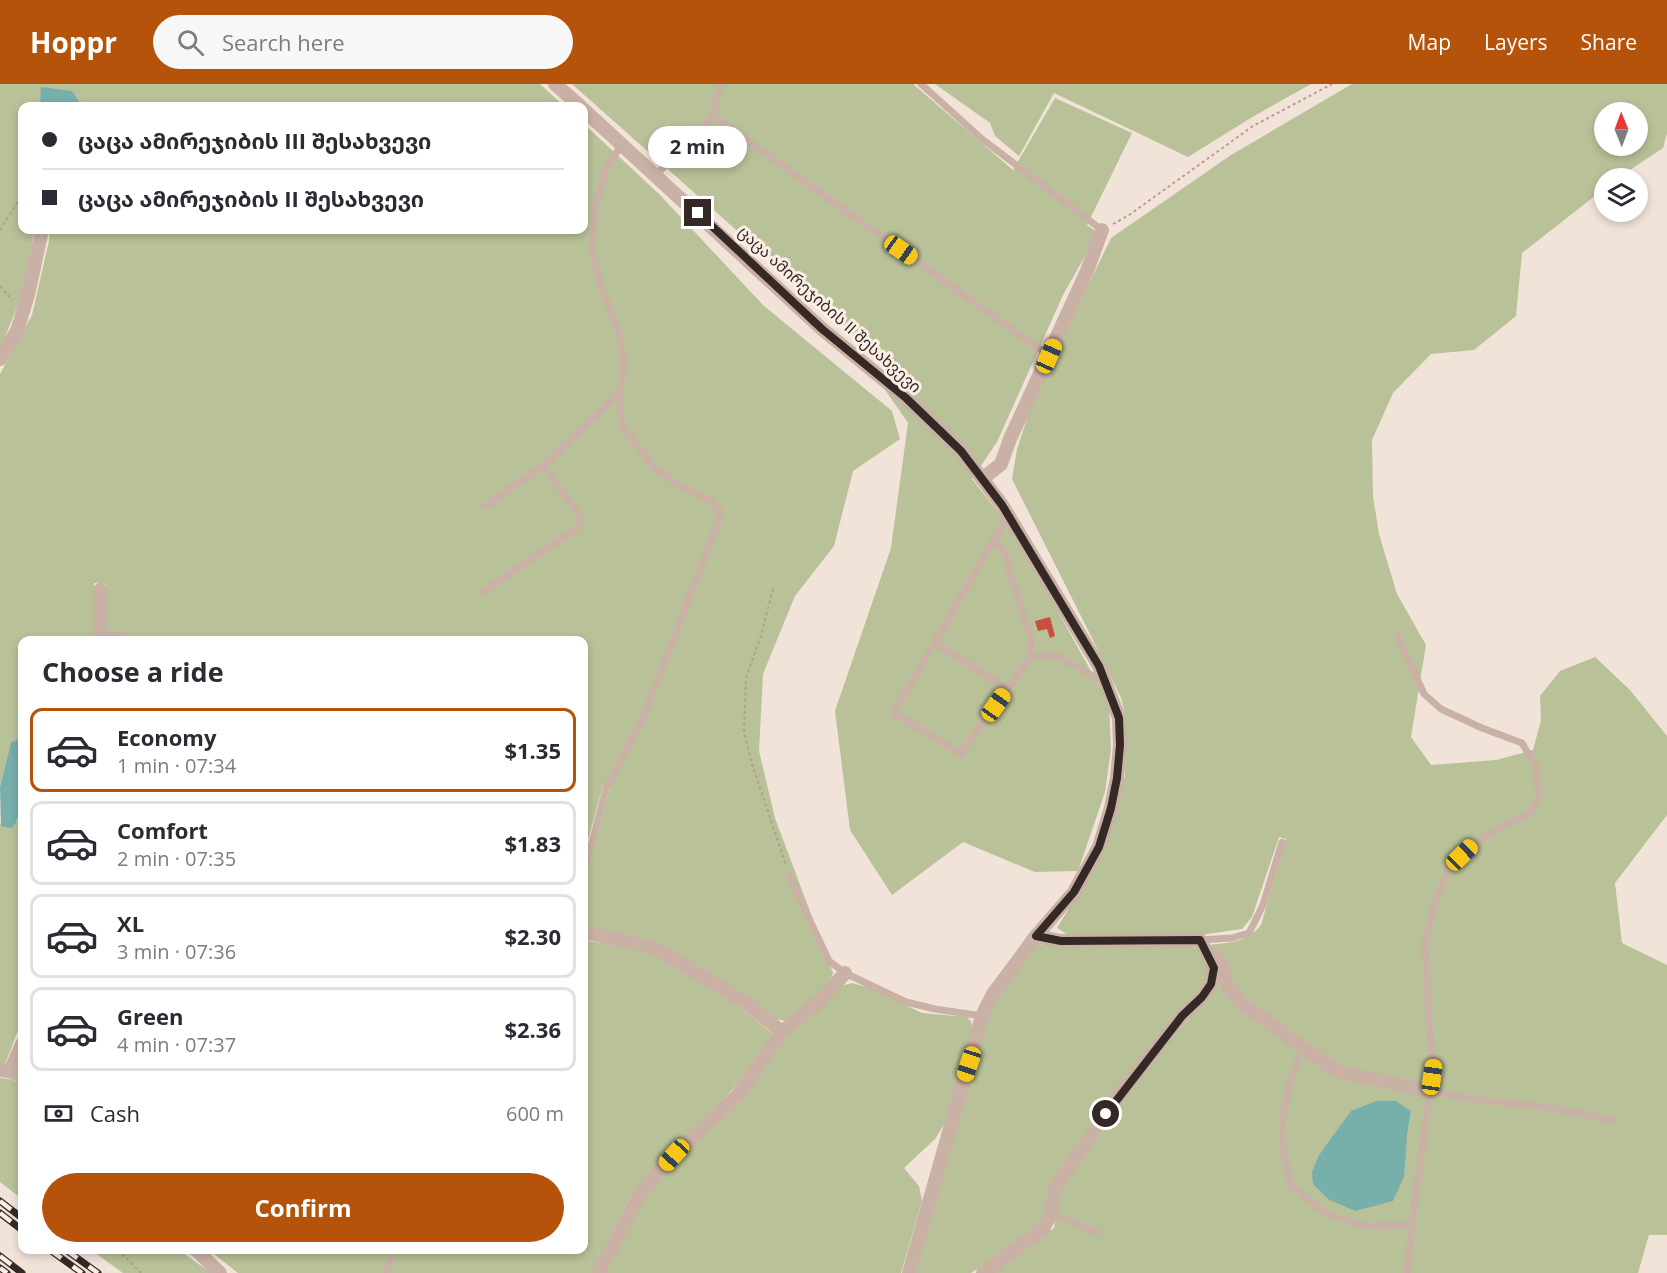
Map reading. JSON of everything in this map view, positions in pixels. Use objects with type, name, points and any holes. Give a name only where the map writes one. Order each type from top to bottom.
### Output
[{"type":"street","points":[[555,84],[575,102]]},
{"type":"street","name":"ცაცა ამირეჯიბის II შესახვევი","points":[[588,114],[822,329],[906,398],[961,451],[1008,515],[1099,666],[1119,718],[1118,767],[1111,808],[1099,847],[1074,892],[1036,936],[993,994],[982,1016],[909,1273]]},
{"type":"street","points":[[982,478],[1001,464],[1087,271],[1102,230]]},
{"type":"street","points":[[0,359],[17,331],[28,295],[41,234]]},
{"type":"street","points":[[100,590],[100,636]]},
{"type":"street","points":[[588,933],[655,948],[745,1002],[782,1032]]},
{"type":"street","points":[[1036,936],[1061,941],[1200,940],[1211,948],[1222,966],[1228,986],[1244,1004],[1303,1048],[1342,1073],[1430,1091]]},
{"type":"street","points":[[983,1273],[1043,1229],[1051,1213],[1055,1188],[1112,1105],[1182,1016],[1202,997],[1211,984],[1214,968],[1200,940]]},
{"type":"street","points":[[599,1273],[639,1195],[674,1155],[738,1095],[782,1032],[820,1001],[845,973]]},
{"type":"street","points":[[11,1072],[18,1054]]},
{"type":"street","points":[[200,1254],[220,1273]]},
{"type":"lane","points":[[656,175],[713,116],[720,84]]},
{"type":"lane","points":[[921,84],[982,139],[1102,230]]},
{"type":"lane","points":[[713,116],[1049,356]]},
{"type":"lane","points":[[588,854],[606,788],[644,716],[720,517],[720,510],[707,498],[678,485],[655,468],[636,447],[622,426],[619,393],[624,367],[619,333],[601,287],[592,248],[595,207],[606,169],[622,144]]},
{"type":"lane","points":[[485,506],[543,466],[619,393]]},
{"type":"lane","points":[[483,592],[578,527],[580,519],[577,511],[543,466]]},
{"type":"lane","points":[[994,539],[1004,552],[1028,628],[1031,639],[1030,656],[961,754],[894,713],[935,643],[994,539],[1008,515]]},
{"type":"lane","points":[[1398,637],[1424,694],[1441,709],[1482,728],[1522,742],[1536,767],[1539,797],[1528,815],[1510,822],[1474,844],[1450,867],[1436,899],[1425,942],[1430,1038],[1434,1064],[1411,1225],[1407,1273]]},
{"type":"lane","points":[[935,643],[1008,688]]},
{"type":"lane","points":[[1030,656],[1058,656],[1105,682]]},
{"type":"lane","points":[[1200,940],[1232,938],[1249,933],[1263,905],[1282,842]]},
{"type":"lane","points":[[789,876],[829,962],[845,973],[906,1002],[982,1016]]},
{"type":"lane","points":[[1303,1048],[1290,1083],[1282,1120],[1283,1150],[1291,1185],[1324,1213],[1364,1226],[1411,1225]]},
{"type":"lane","points":[[1430,1091],[1473,1099],[1544,1107],[1614,1120]]},
{"type":"lane","points":[[1051,1213],[1097,1232]]},
{"type":"lane","points":[[386,1273],[392,1254]]},
{"type":"path","points":[[1102,230],[1129,215],[1253,126],[1332,84]]},
{"type":"path","points":[[0,230],[18,201]]},
{"type":"path","points":[[773,589],[760,639],[746,677],[744,732],[752,764],[789,876]]},
{"type":"path","points":[[122,1254],[141,1273]]},
{"type":"green space","points":[[0,84],[540,84],[560,102],[18,102],[18,234],[33,234],[25,287],[0,350]]},
{"type":"green space","points":[[572,84],[913,84],[1013,170],[1055,98],[1132,133],[1087,225],[1098,233],[1063,295],[997,442],[972,479],[1014,532],[1109,704],[1111,749],[1105,792],[1078,871],[1035,872],[963,842],[892,895],[850,830],[835,711],[891,548],[908,423],[879,381],[890,367]]},
{"type":"green space","points":[[935,84],[1311,84],[1188,157],[1054,93],[1019,156],[995,136],[990,123]]},
{"type":"green space","points":[[1352,84],[1667,84],[1667,133],[1663,148],[1633,168],[1594,168],[1594,197],[1522,253],[1516,316],[1474,350],[1431,354],[1393,393],[1372,440],[1373,496],[1379,534],[1397,594],[1426,645],[1411,737],[1431,765],[1496,760],[1533,750],[1541,720],[1540,696],[1560,671],[1595,657],[1630,690],[1667,736],[1667,815],[1615,883],[1622,943],[1667,965],[1667,1235],[1649,1235],[1638,1273],[989,1273],[1054,1228],[1059,1190],[1128,1090],[1214,990],[1206,945],[1230,943],[1243,939],[1261,925],[1286,839],[1279,837],[1252,917],[1242,929],[1193,936],[1071,937],[1057,928],[1093,869],[1106,840],[1125,775],[1126,719],[1121,698],[1012,479],[1017,449],[1034,398],[1111,238],[1231,155]],"holes":[[[1411,1112],[1407,1137],[1319,1155],[1331,1140]]]},
{"type":"green space","points":[[588,128],[659,194],[764,306],[892,411],[900,439],[853,471],[834,546],[795,596],[763,674],[759,751],[775,818],[833,973],[820,995],[785,1021],[776,1019],[717,978],[588,930],[588,863],[610,787],[603,785],[588,840],[588,636],[128,636],[104,634],[105,584],[94,583],[93,636],[18,636],[18,739],[11,742],[0,787],[0,374],[32,315],[50,234],[588,234]]},
{"type":"green space","points":[[18,820],[18,1030],[5,1064],[0,1064],[0,823],[2,826]]},
{"type":"green space","points":[[588,941],[649,951],[736,1004],[774,1035],[734,1088],[629,1199],[592,1273],[238,1273],[214,1254],[588,1254]]},
{"type":"green space","points":[[1037,944],[1079,947],[1190,944],[1203,956],[1208,972],[1207,984],[1046,1206],[1033,1233],[971,1273],[914,1273],[992,1006]]},
{"type":"green space","points":[[852,983],[870,988],[922,1013],[967,1017],[971,1022],[973,1032],[948,1118],[935,1139],[904,1168],[919,1186],[922,1201],[901,1273],[604,1273],[638,1206],[785,1036],[841,986]]},
{"type":"green space","points":[[0,1078],[18,1082],[18,1196],[0,1182]]},
{"type":"green space","points":[[97,1254],[185,1254],[211,1273],[123,1273]]},
{"type":"water","points":[[41,87],[72,91],[79,102],[40,102]]},
{"type":"water","points":[[18,739],[18,816],[12,828],[1,826],[0,787],[11,742]]},
{"type":"water","points":[[1376,1101],[1396,1101],[1411,1111],[1404,1177],[1393,1201],[1355,1211],[1328,1199],[1313,1184],[1312,1172],[1319,1155],[1351,1111]]},
{"type":"building","points":[[1050,617],[1055,636],[1050,638],[1047,629],[1038,631],[1035,621]]},
{"type":"railway","points":[[0,1201],[18,1215]]},
{"type":"railway","points":[[0,1213],[18,1227]]},
{"type":"railway","points":[[56,1254],[82,1273]]},
{"type":"railway","points":[[72,1254],[98,1273]]},
{"type":"railway","points":[[0,1256],[22,1273]]},
{"type":"railway","points":[[0,1268],[7,1273]]},
{"type":"route","points":[[698,213],[822,329],[906,398],[961,451],[1002,505],[1099,666],[1119,718],[1120,745],[1111,808],[1099,847],[1074,892],[1036,936],[1061,941],[1200,940],[1214,968],[1211,984],[1202,997],[1182,1016],[1106,1114]]}]
